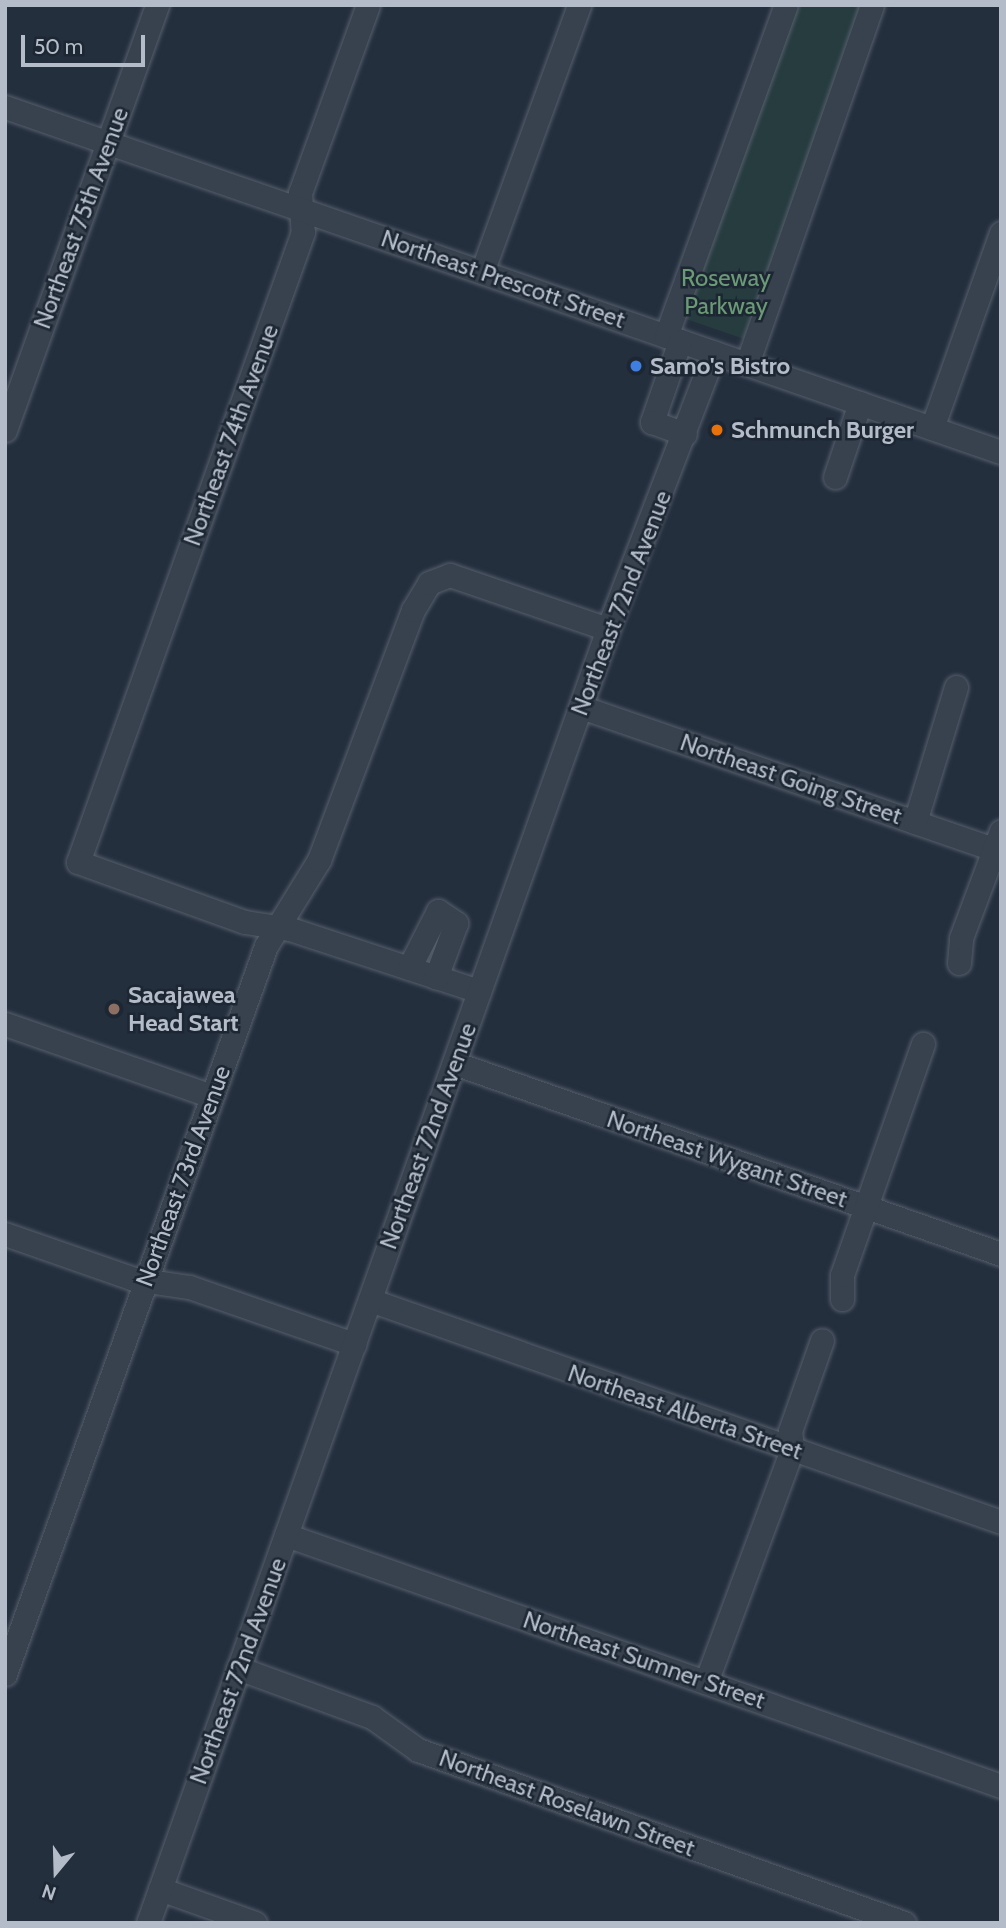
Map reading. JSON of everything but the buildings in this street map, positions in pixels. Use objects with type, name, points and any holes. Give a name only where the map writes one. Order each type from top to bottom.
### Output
[{"type":"street","name":"Northeast 75th Avenue","points":[[5,430],[157,5]]},
{"type":"street","name":"Northeast 74th Avenue","points":[[276,927],[78,862],[303,232],[300,193],[368,5]]},
{"type":"street","points":[[482,272],[579,5]]},
{"type":"street","points":[[685,433],[652,422],[673,338],[786,5]]},
{"type":"street","points":[[747,364],[872,5]]},
{"type":"street","name":"Northeast Prescott Street","points":[[5,107],[1001,452]]},
{"type":"street","points":[[932,428],[1001,233]]},
{"type":"street","name":"Northeast 72nd Avenue","points":[[148,1923],[608,629],[714,352]]},
{"type":"street","points":[[835,477],[860,403]]},
{"type":"street","name":"Northeast 73rd Avenue","points":[[5,1674],[212,1096],[276,927],[320,860],[413,610],[429,583],[450,575],[608,629]]},
{"type":"street","points":[[915,822],[956,687]]},
{"type":"street","name":"Northeast Going Street","points":[[581,707],[915,822],[999,844]]},
{"type":"street","points":[[959,963],[999,844]]},
{"type":"street","points":[[409,968],[438,911],[456,923],[436,977]]},
{"type":"street","points":[[276,927],[479,991]]},
{"type":"street","points":[[5,1024],[212,1096]]},
{"type":"street","points":[[842,1299],[842,1275],[923,1044]]},
{"type":"street","name":"Northeast Wygant Street","points":[[454,1063],[1001,1254]]},
{"type":"street","points":[[5,1234],[146,1280],[189,1287],[354,1344]]},
{"type":"street","name":"Northeast Alberta Street","points":[[369,1300],[1001,1522]]},
{"type":"street","points":[[706,1682],[792,1449],[790,1431],[822,1340]]},
{"type":"street","name":"Northeast Sumner Street","points":[[286,1535],[1001,1786]]},
{"type":"street","name":"Northeast Roselawn Street","points":[[238,1668],[372,1717],[418,1751],[904,1923]]},
{"type":"street","points":[[160,1889],[255,1923]]},
{"type":"green space","name":"Roseway Parkway","points":[[792,5],[864,5],[747,340],[680,317]]},
{"type":"place","name":"Samo's Bistro","points":[[636,366]]},
{"type":"place","name":"Schmunch Burger","points":[[717,430]]},
{"type":"place","name":"Sacajawea Head Start","points":[[114,1009]]}]
